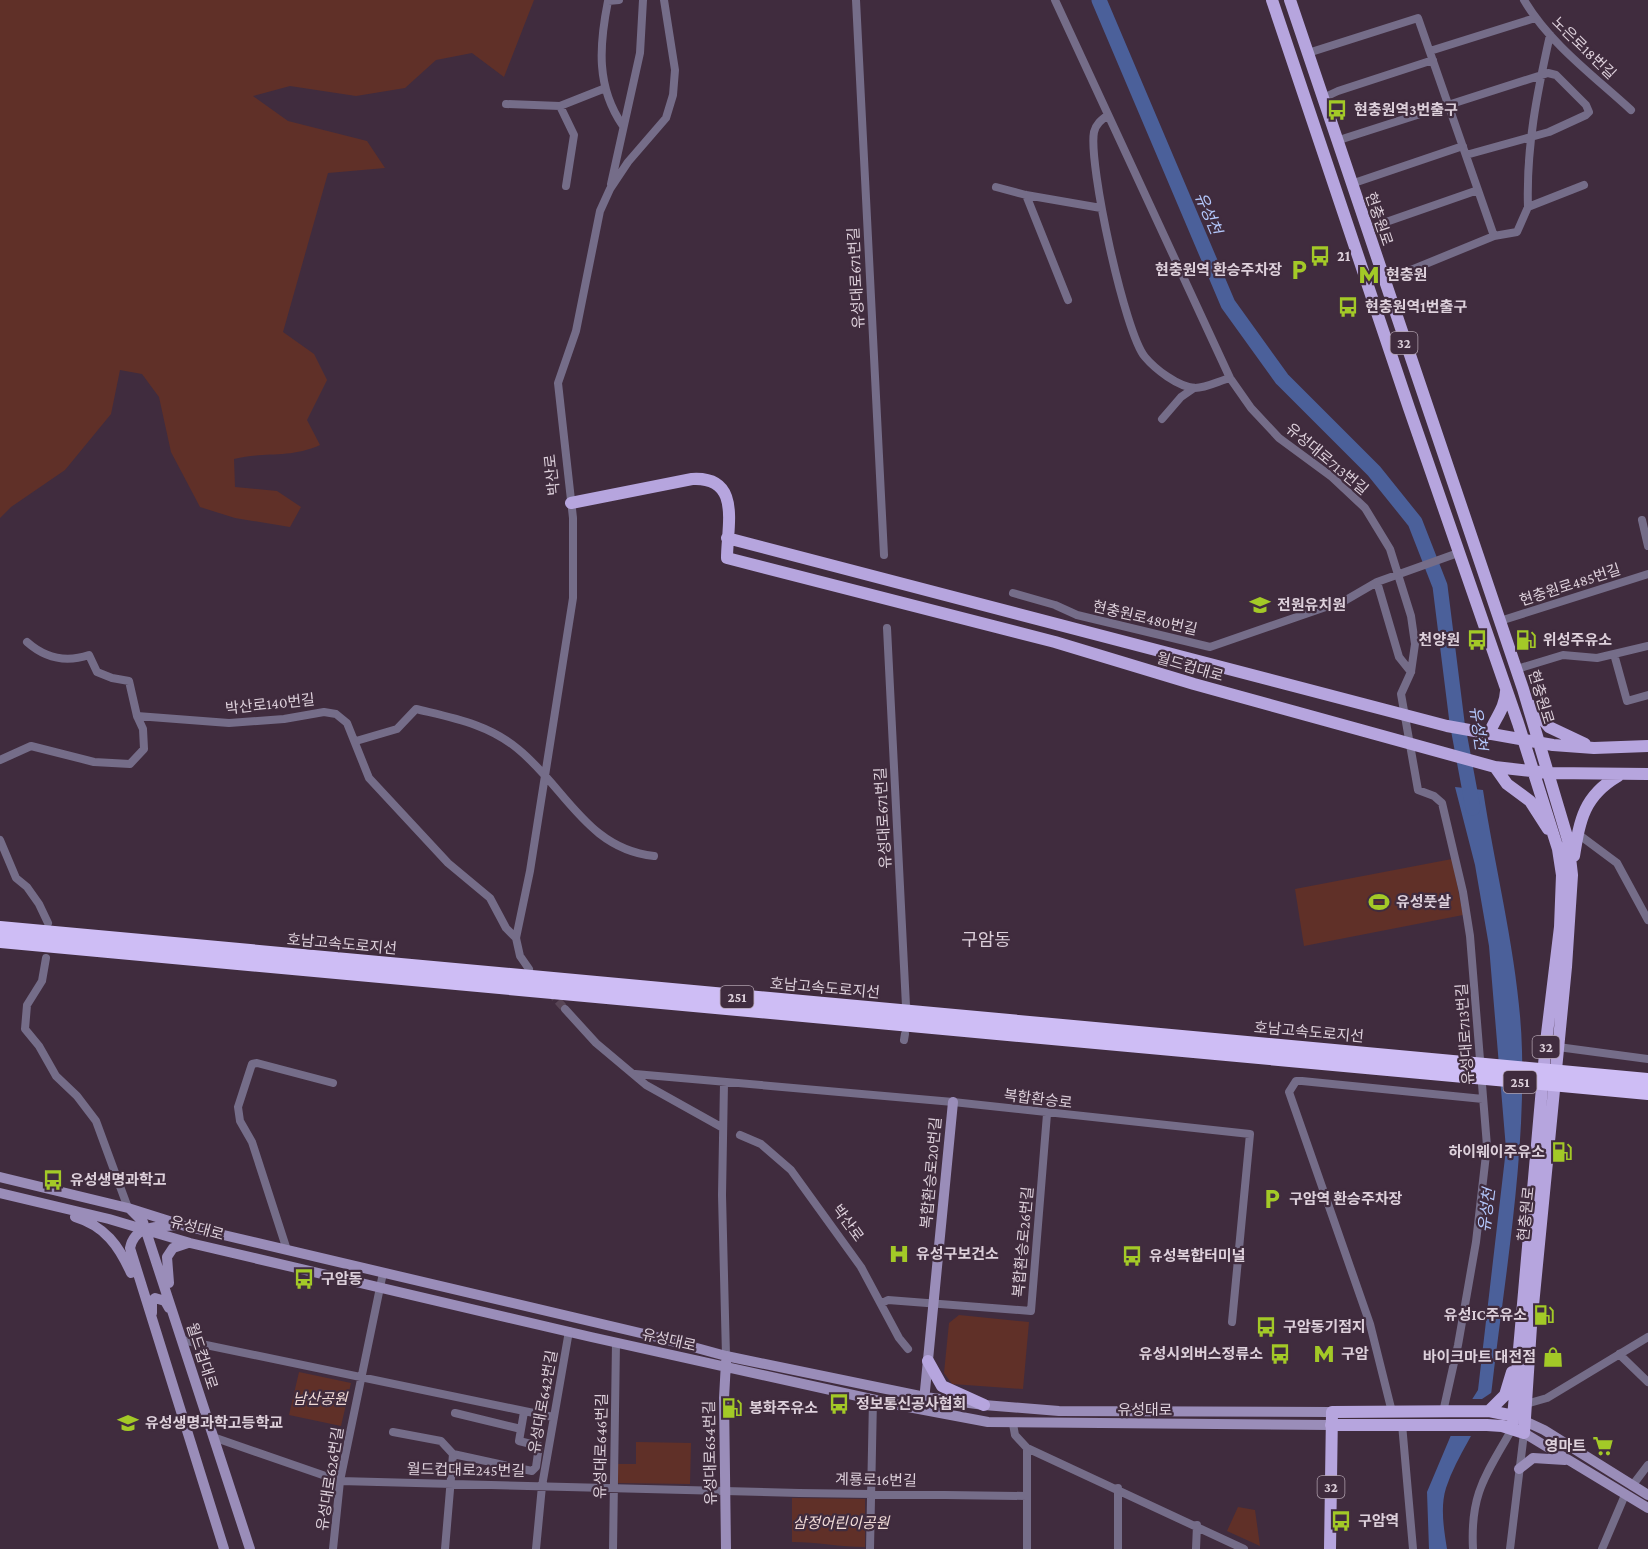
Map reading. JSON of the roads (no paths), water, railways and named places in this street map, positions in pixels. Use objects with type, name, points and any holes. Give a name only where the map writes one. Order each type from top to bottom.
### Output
[{"type":"highway","name":"호남고속도로지선","points":[[0,928],[1474,1072]]},
{"type":"highway","name":"호남고속도로지선","points":[[0,941],[1567,1080],[1648,1093]]},
{"type":"highway","name":"호남고속도로지선","points":[[1567,1080],[1648,1080]]},
{"type":"main road","name":"현충원로","points":[[1272,0],[1458,553],[1506,687],[1558,849],[1562,875],[1560,927],[1546,1042],[1522,1325]]},
{"type":"main road","name":"현충원로","points":[[1290,0],[1517,669],[1568,840],[1572,875],[1558,1047],[1530,1326],[1526,1404],[1519,1425]]},
{"type":"main road","points":[[1409,408],[1422,422],[1434,459],[1441,470],[1445,465],[1444,456]]},
{"type":"main road","points":[[571,503],[692,479],[712,481],[720,487],[729,503],[727,538]]},
{"type":"main road","name":"월드컵대로","points":[[1648,746],[1594,748],[1539,743],[1399,715],[727,538],[727,558],[1054,642],[1403,743],[1495,767],[1549,773],[1648,774]]},
{"type":"main road","points":[[1490,734],[1493,723],[1503,710],[1506,687]]},
{"type":"main road","points":[[1523,689],[1532,707],[1549,727],[1594,748]]},
{"type":"main road","points":[[1495,767],[1507,784],[1530,801],[1558,849]]},
{"type":"main road","points":[[1572,875],[1578,834],[1590,798],[1605,783],[1620,775]]},
{"type":"main road","points":[[1489,1411],[1505,1395],[1522,1325]]},
{"type":"main road","points":[[1519,1425],[1522,1325]]},
{"type":"main road","points":[[928,1361],[942,1386],[984,1405]]},
{"type":"main road","name":"유성대로","points":[[1332,1419],[1392,1412],[1489,1411],[1519,1425]]},
{"type":"main road","name":"유성대로","points":[[1332,1419],[1402,1424],[1519,1425]]},
{"type":"main road","name":"32","points":[[1330,1549],[1332,1419]]},
{"type":"street","points":[[619,0],[608,1],[604,21],[603,89],[611,109],[623,126]]},
{"type":"street","points":[[610,189],[640,53],[643,0]]},
{"type":"street","name":"박산로","points":[[516,938],[546,777],[573,598],[575,559],[558,383],[576,331],[594,238],[610,189],[628,162],[666,118],[673,95],[675,70],[664,0]]},
{"type":"street","name":"유성대로671번길","points":[[856,0],[884,555]]},
{"type":"street","name":"유성대로713번길","points":[[1055,0],[1230,378],[1251,408],[1279,438],[1332,477],[1365,508],[1402,572],[1415,644],[1411,672],[1401,694],[1418,790],[1434,796],[1442,803],[1463,892],[1474,968],[1487,1146],[1478,1230],[1445,1412]]},
{"type":"street","name":"노은로18번길","points":[[1524,0],[1535,18],[1550,35],[1630,110]]},
{"type":"street","points":[[1308,53],[1418,18],[1494,236]]},
{"type":"street","points":[[1430,51],[1535,18]]},
{"type":"street","points":[[1384,281],[1494,236],[1517,232],[1528,207],[1530,136],[1550,35]]},
{"type":"street","points":[[1323,98],[1338,90],[1433,60]]},
{"type":"street","points":[[1336,141],[1541,74],[1556,75],[1586,105],[1589,112],[1563,127],[1466,155]]},
{"type":"street","points":[[506,104],[560,106],[603,89]]},
{"type":"street","points":[[560,106],[574,135],[566,186]]},
{"type":"street","points":[[1108,115],[1097,124],[1094,134],[1101,208],[1133,337],[1144,357],[1161,371],[1194,388]]},
{"type":"street","points":[[1351,184],[1463,146]]},
{"type":"street","points":[[1528,207],[1584,185]]},
{"type":"street","points":[[996,187],[1026,195],[1101,208]]},
{"type":"street","points":[[1366,229],[1478,190]]},
{"type":"street","points":[[1026,195],[1068,300]]},
{"type":"street","points":[[1162,419],[1181,397],[1194,388],[1230,378]]},
{"type":"street","points":[[1642,520],[1648,546]]},
{"type":"street","name":"현충원로480번길","points":[[1013,593],[1055,605],[1077,615],[1210,647],[1346,600],[1377,582],[1458,553]]},
{"type":"street","name":"현충원로485번길","points":[[1500,621],[1648,574]]},
{"type":"street","points":[[1377,582],[1399,657],[1411,672]]},
{"type":"street","name":"유성대로671번길","points":[[888,628],[906,1006]]},
{"type":"street","points":[[0,759],[31,746],[94,762],[130,764],[144,749],[143,729],[137,716],[129,681],[97,672],[89,656],[76,659],[54,657],[41,654],[27,642]]},
{"type":"street","points":[[1517,669],[1563,655],[1597,658],[1648,645]]},
{"type":"street","points":[[1614,654],[1627,700],[1648,695]]},
{"type":"street","points":[[356,741],[396,729],[416,709],[474,723],[497,734],[519,749],[590,828],[633,854],[654,856]]},
{"type":"street","name":"박산로140번길","points":[[137,716],[229,723],[284,719],[324,712],[336,714],[347,723],[369,778],[448,863],[490,898],[506,928],[516,938]]},
{"type":"street","points":[[1578,834],[1617,863],[1648,920]]},
{"type":"street","points":[[0,840],[16,879],[27,887],[48,923]]},
{"type":"street","points":[[516,938],[520,956],[529,969]]},
{"type":"street","points":[[46,958],[42,981],[27,1005],[25,1029],[39,1046],[56,1076],[77,1096],[96,1121],[128,1208],[137,1214],[145,1229]]},
{"type":"street","points":[[565,1009],[596,1043],[646,1085],[723,1128]]},
{"type":"street","points":[[1558,1047],[1648,1059]]},
{"type":"street","points":[[287,1250],[252,1143],[240,1121],[238,1107],[252,1064],[257,1063],[333,1083]]},
{"type":"street","name":"복합환승로","points":[[635,1074],[953,1102],[1047,1114],[1250,1134],[1232,1322]]},
{"type":"street","points":[[1392,1412],[1370,1324],[1289,1092],[1296,1081],[1302,1081],[1483,1099]]},
{"type":"street","points":[[724,1083],[726,1356]]},
{"type":"street","name":"복합환승로20번길","points":[[925,1394],[953,1102]]},
{"type":"street","name":"복합환승로26번길","points":[[934,1303],[1031,1311],[1047,1114]]},
{"type":"street","name":"박산로","points":[[740,1135],[761,1144],[792,1170],[861,1267],[899,1338],[908,1349]]},
{"type":"street","name":"유성대로","points":[[0,1177],[128,1208],[183,1225],[653,1336],[726,1356],[984,1405],[1059,1411],[1332,1419]]},
{"type":"street","name":"유성대로","points":[[0,1193],[145,1229],[190,1243],[725,1368],[923,1410],[1012,1424],[1332,1419]]},
{"type":"street","points":[[45,1204],[87,1220],[107,1233],[126,1261],[153,1325]]},
{"type":"street","points":[[183,1225],[145,1229],[134,1237],[130,1248],[224,1549]]},
{"type":"street","name":"월드컵대로","points":[[145,1229],[250,1549]]},
{"type":"street","points":[[176,1324],[166,1270],[167,1257],[173,1248],[190,1243]]},
{"type":"street","name":"유성대로626번길","points":[[333,1549],[340,1481],[383,1273]]},
{"type":"street","points":[[153,1325],[152,1301],[160,1297],[165,1301],[176,1324]]},
{"type":"street","points":[[882,1303],[888,1300],[934,1303]]},
{"type":"street","name":"유성대로642번길","points":[[536,1549],[542,1486],[569,1331]]},
{"type":"street","points":[[1526,1404],[1547,1398],[1648,1337]]},
{"type":"street","points":[[182,1340],[553,1417]]},
{"type":"street","name":"유성대로646번길","points":[[613,1549],[616,1342]]},
{"type":"street","points":[[1619,1354],[1648,1382]]},
{"type":"street","name":"유성대로654번길","points":[[726,1356],[726,1549]]},
{"type":"street","points":[[923,1410],[925,1394]]},
{"type":"street","points":[[870,1549],[873,1399]]},
{"type":"street","points":[[393,1432],[441,1441],[453,1454],[532,1471],[536,1467],[539,1446],[519,1441],[524,1412]]},
{"type":"street","points":[[455,1413],[521,1429]]},
{"type":"street","points":[[1012,1424],[1015,1435],[1027,1448],[1118,1488],[1244,1549]]},
{"type":"street","points":[[1402,1424],[1413,1549]]},
{"type":"street","points":[[1510,1549],[1519,1469],[1519,1425]]},
{"type":"street","points":[[1473,1549],[1474,1506],[1486,1473],[1519,1425]]},
{"type":"street","name":"유성대로","points":[[1519,1425],[1566,1460],[1628,1490],[1648,1495]]},
{"type":"street","name":"유성대로","points":[[1519,1425],[1628,1490],[1648,1508]]},
{"type":"street","name":"월드컵대로245번길","points":[[213,1437],[340,1481],[725,1491]]},
{"type":"street","points":[[1027,1448],[1027,1549]]},
{"type":"street","points":[[445,1549],[451,1484],[449,1475],[453,1454]]},
{"type":"street","points":[[1519,1469],[1533,1458],[1566,1460]]},
{"type":"street","points":[[1602,1549],[1628,1490],[1648,1465]]},
{"type":"street","points":[[1118,1488],[1118,1549]]},
{"type":"street","name":"계룡로16번길","points":[[725,1491],[1027,1496]]},
{"type":"street","points":[[1196,1549],[1197,1525]]},
{"type":"water","points":[[1455,787],[1483,790],[1517,986],[1522,1051],[1522,1094],[1517,1180],[1491,1395],[1456,1464],[1444,1495],[1443,1511],[1447,1549],[1429,1549],[1427,1492],[1454,1428],[1478,1390],[1506,1149],[1489,946],[1475,865]]},
{"type":"waterway","name":"유성천","points":[[1099,0],[1228,304],[1282,379],[1374,471],[1415,522],[1440,586],[1457,722],[1473,808]]},
{"type":"tunnel","points":[[550,992],[565,1009]]},
{"type":"place","name":"현충원역3번출구","points":[[1337,110]]},
{"type":"place","name":"21","points":[[1320,256]]},
{"type":"place","name":"현충원역 환승주차장","points":[[1299,270]]},
{"type":"place","name":"현충원","points":[[1369,275]]},
{"type":"place","name":"현충원역1번출구","points":[[1348,307]]},
{"type":"place","name":"전원유치원","points":[[1260,605]]},
{"type":"place","name":"천양원","points":[[1477,640]]},
{"type":"place","name":"위성주유소","points":[[1526,640]]},
{"type":"place","name":"유성풋살","points":[[1379,902]]},
{"type":"place","name":"하이웨이주유소","points":[[1562,1152]]},
{"type":"place","name":"유성생명과학고","points":[[53,1180]]},
{"type":"place","name":"구암역 환승주차장","points":[[1272,1199]]},
{"type":"place","name":"유성구보건소","points":[[899,1254]]},
{"type":"place","name":"유성복합터미널","points":[[1132,1256]]},
{"type":"place","name":"구암동","points":[[304,1279]]},
{"type":"place","name":"유성IC주유소","points":[[1544,1315]]},
{"type":"place","name":"구암동기점지","points":[[1266,1327]]},
{"type":"place","name":"유성시외버스정류소","points":[[1280,1354]]},
{"type":"place","name":"구암","points":[[1324,1354]]},
{"type":"place","name":"바이크마트 대전점","points":[[1553,1357]]},
{"type":"place","name":"정보통신공사협회","points":[[839,1404]]},
{"type":"place","name":"봉화주유소","points":[[732,1408]]},
{"type":"place","name":"유성생명과학고등학교","points":[[128,1423]]},
{"type":"place","name":"영마트","points":[[1603,1446]]},
{"type":"place","name":"구암역","points":[[1341,1521]]},
{"type":"district","name":"구암동","points":[[986,940]]},
{"type":"park label","name":"남산공원","points":[[320,1399]]},
{"type":"park label","name":"삼정어린이공원","points":[[841,1523]]}]
